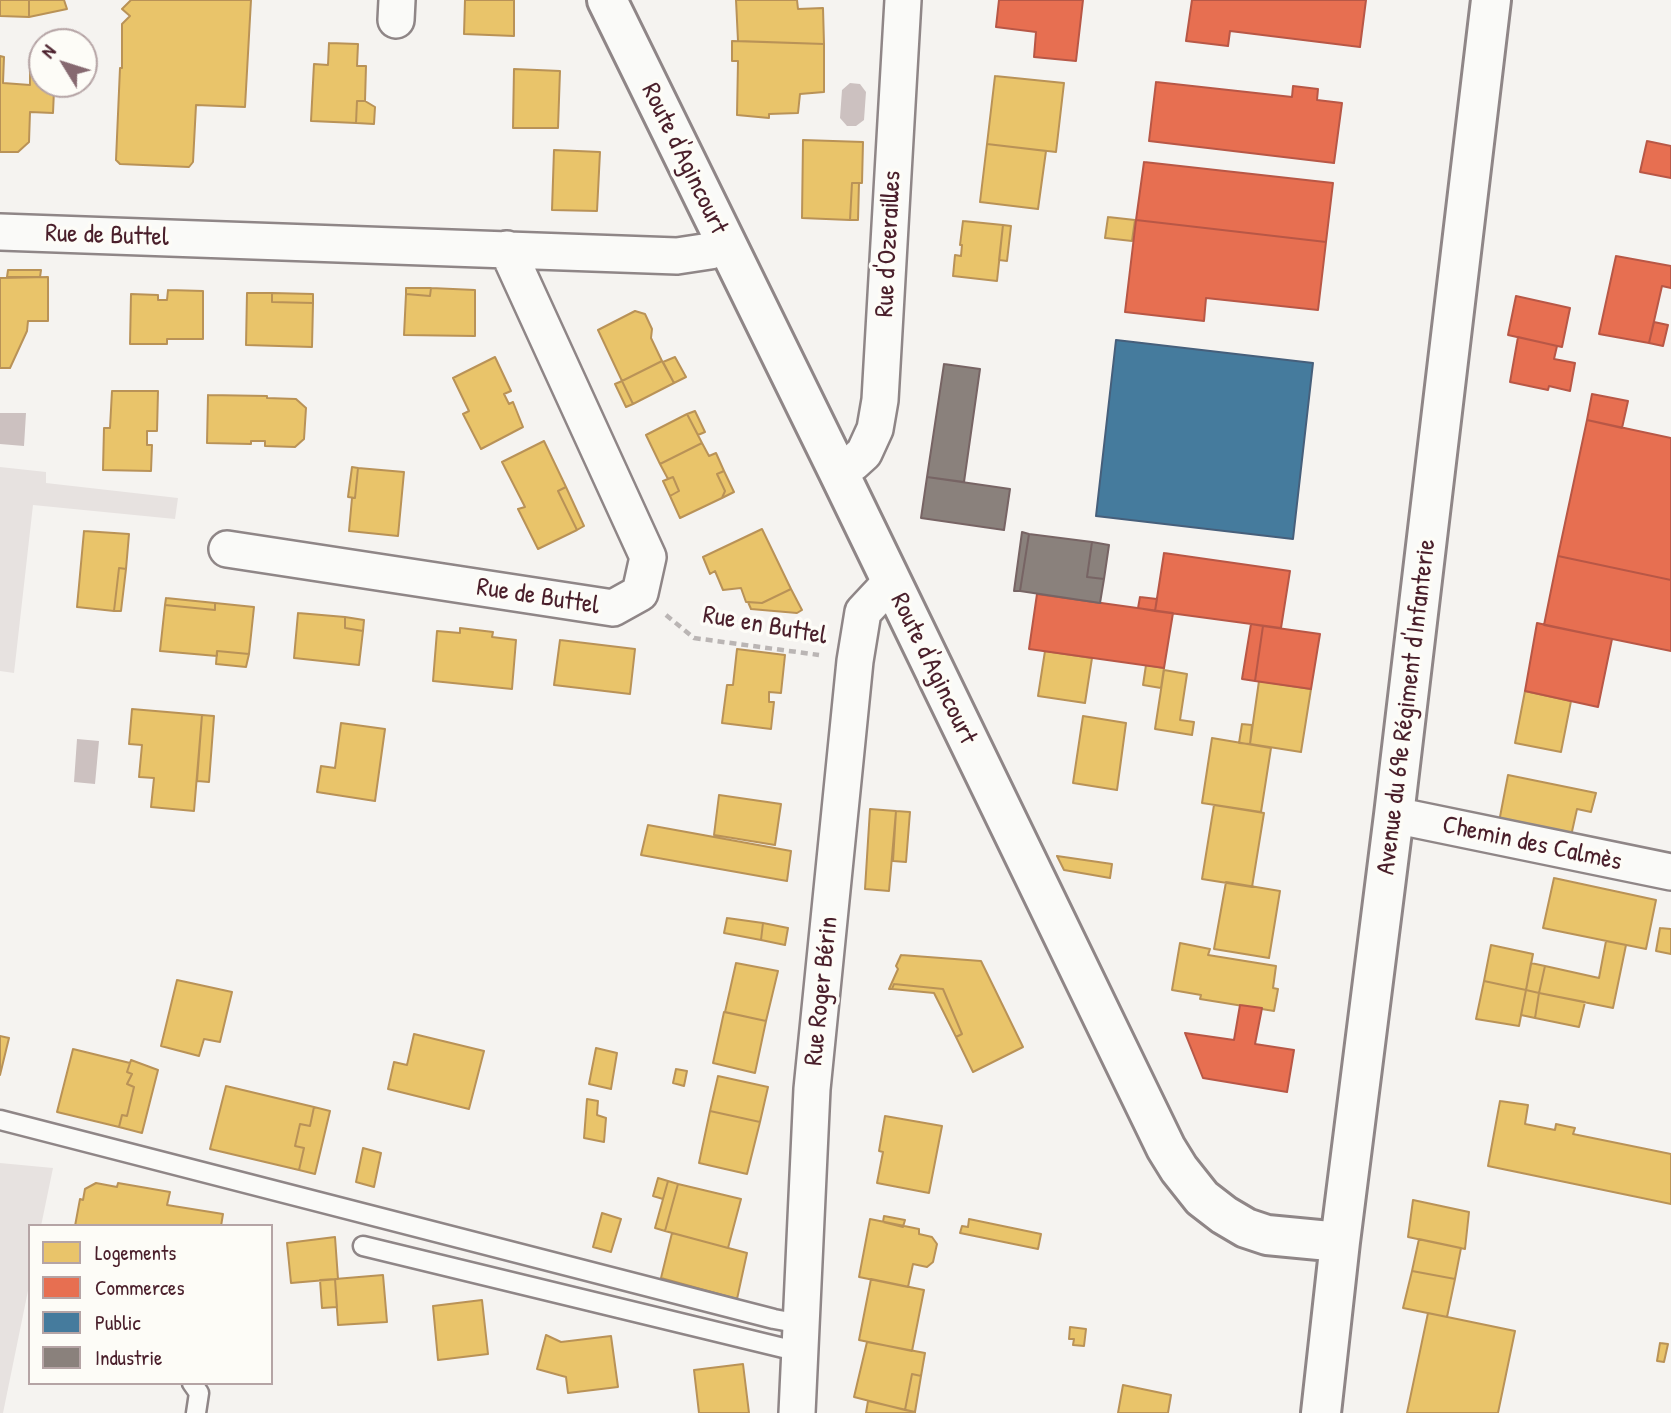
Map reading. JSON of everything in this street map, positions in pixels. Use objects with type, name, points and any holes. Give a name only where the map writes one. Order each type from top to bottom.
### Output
[{"type":"street","name":"Route d'Agincourt","points":[[607,0],[1166,1148],[1202,1198],[1246,1228],[1267,1235],[1340,1242]]},
{"type":"street","name":"Rue d'Ozerailles","points":[[838,471],[864,453],[875,429],[880,400],[903,0]]},
{"type":"street","name":"Avenue du 69e Régiment d'Infanterie","points":[[1321,1413],[1490,0]]},
{"type":"street","name":"Rue de Buttel","points":[[0,232],[677,256],[710,251],[725,243]]},
{"type":"street","name":"Rue de Buttel","points":[[227,550],[613,608],[640,593],[648,557],[507,249]]},
{"type":"street","name":"Rue Roger Bérin","points":[[797,1413],[813,1089],[855,661],[863,612],[891,582]]},
{"type":"street","name":"Chemin des Calmès","points":[[1394,815],[1671,872]]},
{"type":"lane","points":[[0,1120],[774,1320],[800,1338]]},
{"type":"lane","points":[[363,1246],[800,1338]]},
{"type":"lane","points":[[193,1385],[199,1393],[196,1413]]},
{"type":"path","name":"Rue en Buttel","points":[[640,593],[694,638],[855,661]]},
{"type":"shaded area","points":[[850,83],[860,84],[866,92],[864,120],[856,126],[847,126],[840,118],[842,90]]},
{"type":"shaded area","points":[[0,413],[26,413],[24,446],[0,444]]},
{"type":"shaded area","points":[[0,467],[46,472],[46,483],[178,498],[175,519],[33,505],[14,673],[0,671]]},
{"type":"shaded area","points":[[77,739],[99,741],[95,784],[74,782]]},
{"type":"shaded area","points":[[0,1163],[53,1168],[41,1224],[28,1224],[28,1291],[3,1413],[0,1413]]},
{"type":"building: Logements","points":[[0,0],[29,0],[29,17],[0,16]]},
{"type":"building: Logements","points":[[29,0],[64,0],[67,9],[29,17]]},
{"type":"building: Logements","points":[[131,0],[251,0],[245,107],[196,105],[193,162],[189,167],[120,164],[116,160],[122,24],[130,16],[122,9]]},
{"type":"building: Logements","points":[[465,0],[514,0],[514,36],[464,34]]},
{"type":"building: Logements","points":[[736,0],[797,0],[798,9],[823,8],[824,44],[738,41]]},
{"type":"building: Logements","points":[[732,41],[824,44],[824,92],[800,94],[798,113],[769,114],[769,118],[737,115],[738,61],[732,61]]},
{"type":"building: Logements","points":[[329,43],[358,44],[357,66],[366,66],[365,101],[357,101],[356,123],[311,121],[314,64],[328,65]]},
{"type":"building: Logements","points":[[0,56],[4,57],[3,83],[28,85],[28,98],[54,98],[53,113],[30,112],[29,142],[18,152],[0,152]]},
{"type":"building: Logements","points":[[514,69],[560,71],[558,128],[513,128]]},
{"type":"building: Logements","points":[[995,76],[1064,83],[1056,152],[987,144]]},
{"type":"building: Logements","points":[[357,101],[365,101],[375,107],[374,124],[356,123]]},
{"type":"building: Logements","points":[[803,140],[863,142],[862,183],[852,183],[850,220],[802,218]]},
{"type":"building: Logements","points":[[987,144],[1046,151],[1038,209],[980,202]]},
{"type":"building: Logements","points":[[554,150],[600,152],[597,211],[552,210]]},
{"type":"building: Logements","points":[[852,183],[859,183],[858,220],[850,220]]},
{"type":"building: Logements","points":[[1108,217],[1135,220],[1132,241],[1105,238]]},
{"type":"building: Logements","points":[[963,221],[1003,225],[997,281],[953,276],[955,255],[961,256]]},
{"type":"building: Logements","points":[[1003,225],[1011,226],[1007,261],[999,260]]},
{"type":"building: Logements","points":[[8,270],[41,270],[40,277],[7,277]]},
{"type":"building: Logements","points":[[48,277],[48,321],[28,321],[27,331],[10,368],[0,368],[0,278]]},
{"type":"building: Logements","points":[[406,288],[431,288],[430,296],[406,294]]},
{"type":"building: Logements","points":[[431,288],[475,290],[475,336],[404,335],[406,294],[430,296]]},
{"type":"building: Logements","points":[[168,290],[203,291],[203,339],[167,339],[167,344],[130,344],[131,294],[158,295],[158,300],[167,300]]},
{"type":"building: Logements","points":[[247,293],[272,293],[272,302],[313,303],[312,347],[246,345]]},
{"type":"building: Logements","points":[[272,293],[313,294],[313,303],[272,302]]},
{"type":"building: Logements","points":[[635,311],[645,314],[652,329],[651,338],[662,361],[622,381],[598,330]]},
{"type":"building: Logements","points":[[495,357],[511,391],[504,394],[509,404],[513,402],[523,427],[481,449],[463,414],[469,411],[453,378]]},
{"type":"building: Logements","points":[[675,357],[686,377],[674,383],[663,362]]},
{"type":"building: Logements","points":[[662,361],[674,383],[633,404],[622,381]]},
{"type":"building: Logements","points":[[622,381],[633,404],[626,407],[615,384]]},
{"type":"building: Logements","points":[[112,391],[158,391],[157,431],[147,431],[147,445],[152,445],[151,471],[103,470],[104,428],[110,428]]},
{"type":"building: Logements","points":[[208,395],[296,399],[306,408],[304,439],[295,447],[265,446],[265,441],[251,441],[251,444],[207,443]]},
{"type":"building: Logements","points":[[695,411],[705,432],[698,435],[687,414]]},
{"type":"building: Logements","points":[[687,414],[702,443],[660,464],[646,435]]},
{"type":"building: Logements","points":[[544,441],[566,487],[558,491],[577,530],[538,549],[518,509],[525,507],[502,462]]},
{"type":"building: Logements","points":[[702,443],[709,456],[716,453],[724,471],[717,474],[725,491],[722,498],[680,518],[670,496],[679,491],[673,477],[668,479],[660,464]]},
{"type":"building: Logements","points":[[352,467],[358,468],[355,498],[348,497]]},
{"type":"building: Logements","points":[[358,468],[404,472],[398,536],[349,531]]},
{"type":"building: Logements","points":[[724,471],[734,492],[722,498],[725,491],[717,474]]},
{"type":"building: Logements","points":[[673,477],[679,491],[670,496],[663,481]]},
{"type":"building: Logements","points":[[566,487],[584,526],[577,530],[558,491]]},
{"type":"building: Logements","points":[[762,529],[791,589],[762,603],[746,602],[741,588],[723,590],[715,571],[710,574],[703,557]]},
{"type":"building: Logements","points":[[84,531],[129,534],[126,569],[119,568],[114,611],[77,607]]},
{"type":"building: Logements","points":[[119,568],[126,569],[121,611],[114,611]]},
{"type":"building: Logements","points":[[791,589],[802,610],[797,613],[751,609],[748,602],[762,603]]},
{"type":"building: Logements","points":[[166,598],[215,603],[215,610],[165,605]]},
{"type":"building: Logements","points":[[215,603],[254,607],[249,654],[217,651],[217,656],[160,651],[165,605],[215,610]]},
{"type":"building: Logements","points":[[298,613],[345,617],[345,628],[363,631],[359,665],[294,658]]},
{"type":"building: Logements","points":[[345,617],[364,620],[363,631],[345,628]]},
{"type":"building: Logements","points":[[460,628],[493,632],[492,637],[516,640],[512,689],[433,681],[437,631],[460,633]]},
{"type":"building: Logements","points":[[560,640],[635,649],[630,694],[554,685]]},
{"type":"building: Logements","points":[[737,649],[785,655],[781,693],[769,692],[769,702],[774,702],[771,729],[722,723],[727,685],[733,685]]},
{"type":"building: Logements","points":[[217,651],[249,654],[246,667],[216,664]]},
{"type":"building: Logements","points":[[1045,651],[1092,658],[1085,703],[1038,696]]},
{"type":"building: Logements","points":[[1146,665],[1164,668],[1161,688],[1143,685]]},
{"type":"building: Logements","points":[[1164,670],[1187,674],[1180,720],[1194,722],[1192,735],[1155,729]]},
{"type":"building: Logements","points":[[1259,681],[1311,689],[1301,752],[1250,744]]},
{"type":"building: Logements","points":[[1525,691],[1571,701],[1561,752],[1515,743]]},
{"type":"building: Logements","points":[[132,709],[202,715],[194,811],[151,807],[154,778],[139,777],[142,745],[129,744]]},
{"type":"building: Logements","points":[[202,715],[214,716],[209,782],[197,781]]},
{"type":"building: Logements","points":[[1083,716],[1126,723],[1117,790],[1073,783]]},
{"type":"building: Logements","points":[[341,723],[385,729],[375,801],[317,792],[321,766],[335,768]]},
{"type":"building: Logements","points":[[1242,724],[1252,725],[1250,744],[1239,743]]},
{"type":"building: Logements","points":[[1212,738],[1271,748],[1261,812],[1202,803]]},
{"type":"building: Logements","points":[[1508,775],[1596,793],[1591,812],[1577,809],[1571,836],[1499,822]]},
{"type":"building: Logements","points":[[719,795],[781,804],[775,845],[714,835]]},
{"type":"building: Logements","points":[[1214,805],[1264,813],[1252,887],[1202,879]]},
{"type":"building: Logements","points":[[870,809],[896,811],[889,891],[865,889]]},
{"type":"building: Logements","points":[[896,811],[910,812],[906,862],[893,861]]},
{"type":"building: Logements","points":[[648,825],[791,851],[787,881],[641,855]]},
{"type":"building: Logements","points":[[1057,856],[1112,864],[1110,878],[1064,870]]},
{"type":"building: Logements","points":[[1554,878],[1656,900],[1646,949],[1543,928]]},
{"type":"building: Logements","points":[[1226,882],[1280,891],[1269,958],[1214,949]]},
{"type":"building: Logements","points":[[727,918],[763,923],[761,940],[724,933]]},
{"type":"building: Logements","points":[[763,923],[788,928],[785,945],[761,940]]},
{"type":"building: Logements","points":[[1660,928],[1671,929],[1671,954],[1656,951]]},
{"type":"building: Logements","points":[[1606,941],[1626,945],[1613,1008],[1539,993],[1545,966],[1599,978]]},
{"type":"building: Logements","points":[[1180,943],[1210,949],[1208,955],[1276,966],[1273,988],[1278,989],[1274,1011],[1200,999],[1201,995],[1172,990]]},
{"type":"building: Logements","points":[[1491,945],[1533,954],[1526,990],[1484,981]]},
{"type":"building: Logements","points":[[901,955],[981,961],[1023,1047],[973,1072],[956,1037],[962,1034],[943,989],[894,984],[892,989],[889,989]]},
{"type":"building: Logements","points":[[736,963],[778,971],[766,1021],[725,1012]]},
{"type":"building: Logements","points":[[1531,963],[1545,966],[1539,993],[1526,990]]},
{"type":"building: Logements","points":[[177,980],[232,992],[220,1042],[204,1039],[199,1056],[161,1046]]},
{"type":"building: Logements","points":[[1484,981],[1526,990],[1519,1026],[1476,1019]]},
{"type":"building: Logements","points":[[894,984],[943,989],[962,1034],[956,1037],[934,993],[892,989]]},
{"type":"building: Logements","points":[[1526,990],[1539,993],[1535,1018],[1521,1015]]},
{"type":"building: Logements","points":[[1539,993],[1585,1002],[1579,1027],[1535,1018]]},
{"type":"building: Logements","points":[[724,1012],[766,1021],[755,1073],[713,1063]]},
{"type":"building: Logements","points":[[414,1034],[484,1051],[469,1109],[388,1089],[394,1062],[407,1065]]},
{"type":"building: Logements","points":[[0,1036],[9,1038],[0,1075]]},
{"type":"building: Logements","points":[[596,1048],[617,1053],[611,1089],[589,1084]]},
{"type":"building: Logements","points":[[73,1049],[130,1063],[127,1072],[132,1074],[127,1084],[134,1087],[127,1116],[122,1115],[119,1127],[57,1112]]},
{"type":"building: Logements","points":[[131,1060],[158,1070],[142,1133],[119,1127],[122,1115],[127,1116],[134,1087],[127,1084],[132,1074],[127,1072]]},
{"type":"building: Logements","points":[[676,1069],[687,1071],[684,1086],[673,1083]]},
{"type":"building: Logements","points":[[718,1076],[768,1087],[760,1122],[710,1111]]},
{"type":"building: Logements","points":[[226,1086],[314,1107],[310,1126],[300,1124],[295,1146],[304,1148],[299,1170],[210,1149]]},
{"type":"building: Logements","points":[[587,1099],[598,1101],[597,1115],[606,1118],[604,1142],[584,1138]]},
{"type":"building: Logements","points":[[1500,1101],[1528,1105],[1525,1124],[1555,1130],[1556,1124],[1575,1128],[1573,1134],[1671,1154],[1671,1204],[1488,1166]]},
{"type":"building: Logements","points":[[314,1107],[330,1111],[315,1174],[299,1170],[304,1148],[295,1146],[300,1124],[310,1126]]},
{"type":"building: Logements","points":[[710,1111],[760,1122],[747,1174],[699,1163]]},
{"type":"building: Logements","points":[[885,1116],[942,1126],[929,1193],[877,1183],[883,1152],[879,1151]]},
{"type":"building: Logements","points":[[363,1148],[381,1153],[374,1187],[356,1182]]},
{"type":"building: Logements","points":[[658,1178],[668,1181],[663,1199],[653,1196]]},
{"type":"building: Logements","points":[[668,1181],[678,1184],[665,1231],[655,1228]]},
{"type":"building: Logements","points":[[96,1183],[117,1187],[118,1183],[170,1192],[167,1205],[223,1214],[221,1224],[75,1224],[80,1199],[83,1200],[85,1189]]},
{"type":"building: Logements","points":[[678,1184],[741,1199],[728,1248],[665,1231]]},
{"type":"building: Logements","points":[[1413,1200],[1469,1212],[1465,1249],[1408,1237]]},
{"type":"building: Logements","points":[[602,1213],[621,1219],[611,1252],[593,1247]]},
{"type":"building: Logements","points":[[884,1216],[905,1220],[903,1227],[883,1222]]},
{"type":"building: Logements","points":[[870,1219],[919,1229],[919,1234],[932,1237],[937,1244],[933,1262],[927,1267],[913,1264],[908,1287],[859,1277]]},
{"type":"building: Logements","points":[[969,1219],[1041,1234],[1038,1249],[960,1233],[962,1226],[968,1227]]},
{"type":"building: Logements","points":[[672,1233],[747,1253],[737,1299],[661,1278]]},
{"type":"building: Logements","points":[[335,1237],[338,1279],[291,1283],[287,1243]]},
{"type":"building: Logements","points":[[1419,1239],[1461,1248],[1455,1279],[1412,1271]]},
{"type":"building: Logements","points":[[1412,1271],[1455,1279],[1447,1317],[1403,1308]]},
{"type":"building: Logements","points":[[383,1275],[387,1322],[338,1325],[335,1279]]},
{"type":"building: Logements","points":[[335,1279],[337,1307],[322,1308],[320,1280]]},
{"type":"building: Logements","points":[[871,1279],[924,1290],[912,1351],[859,1340]]},
{"type":"building: Logements","points":[[482,1300],[488,1354],[438,1360],[433,1306]]},
{"type":"building: Logements","points":[[1428,1313],[1515,1331],[1498,1413],[1407,1413]]},
{"type":"building: Logements","points":[[1070,1327],[1086,1329],[1084,1346],[1073,1345],[1074,1339],[1069,1339]]},
{"type":"building: Logements","points":[[546,1335],[561,1342],[611,1336],[618,1387],[568,1393],[566,1377],[537,1369]]},
{"type":"building: Logements","points":[[867,1342],[925,1353],[921,1376],[912,1374],[905,1410],[854,1397]]},
{"type":"building: Logements","points":[[1660,1343],[1668,1344],[1664,1362],[1657,1361]]},
{"type":"building: Logements","points":[[743,1364],[749,1413],[699,1413],[694,1370]]},
{"type":"building: Logements","points":[[912,1374],[921,1376],[915,1412],[905,1410]]},
{"type":"building: Logements","points":[[1123,1385],[1171,1395],[1168,1413],[1118,1413]]},
{"type":"building: Logements","points":[[868,1401],[915,1412],[915,1413],[866,1413]]},
{"type":"building: Commerces","points":[[999,0],[1083,0],[1076,61],[1034,57],[1036,32],[996,27]]},
{"type":"building: Commerces","points":[[1192,0],[1366,0],[1360,47],[1230,31],[1228,46],[1186,41]]},
{"type":"building: Commerces","points":[[1156,82],[1292,97],[1293,86],[1318,89],[1317,100],[1342,103],[1334,163],[1149,141]]},
{"type":"building: Commerces","points":[[1647,141],[1671,146],[1671,178],[1640,172]]},
{"type":"building: Commerces","points":[[1144,162],[1333,183],[1326,242],[1136,220]]},
{"type":"building: Commerces","points":[[1136,220],[1326,242],[1318,310],[1206,298],[1204,321],[1125,312]]},
{"type":"building: Commerces","points":[[1616,256],[1671,266],[1671,288],[1662,286],[1649,343],[1599,334]]},
{"type":"building: Commerces","points":[[1516,296],[1570,308],[1562,347],[1508,335]]},
{"type":"building: Commerces","points":[[1654,322],[1668,325],[1663,346],[1649,343]]},
{"type":"building: Commerces","points":[[1518,337],[1557,346],[1554,359],[1575,363],[1570,391],[1549,386],[1548,390],[1510,382]]},
{"type":"building: Commerces","points":[[1592,394],[1628,401],[1622,428],[1587,420]]},
{"type":"building: Commerces","points":[[1587,420],[1671,438],[1671,580],[1558,556]]},
{"type":"building: Commerces","points":[[1164,553],[1290,571],[1281,628],[1155,611]]},
{"type":"building: Commerces","points":[[1558,556],[1671,580],[1671,651],[1544,625]]},
{"type":"building: Commerces","points":[[1037,594],[1173,613],[1164,668],[1029,649]]},
{"type":"building: Commerces","points":[[1140,597],[1157,599],[1155,611],[1138,608]]},
{"type":"building: Commerces","points":[[1537,623],[1612,639],[1598,707],[1525,691]]},
{"type":"building: Commerces","points":[[1251,624],[1263,626],[1255,681],[1242,679]]},
{"type":"building: Commerces","points":[[1263,626],[1320,634],[1311,689],[1255,681]]},
{"type":"building: Commerces","points":[[1240,1005],[1262,1008],[1255,1044],[1294,1050],[1287,1092],[1203,1078],[1185,1033],[1234,1040]]},
{"type":"building: Public","points":[[1116,340],[1313,363],[1293,539],[1096,516]]},
{"type":"building: Industrie","points":[[944,364],[980,369],[964,482],[927,477]]},
{"type":"building: Industrie","points":[[927,477],[1010,489],[1004,530],[921,518]]},
{"type":"building: Industrie","points":[[1022,532],[1029,534],[1020,591],[1014,591]]},
{"type":"building: Industrie","points":[[1029,534],[1092,542],[1087,577],[1104,579],[1100,603],[1020,591]]},
{"type":"building: Industrie","points":[[1092,542],[1109,545],[1104,579],[1087,577]]}]
